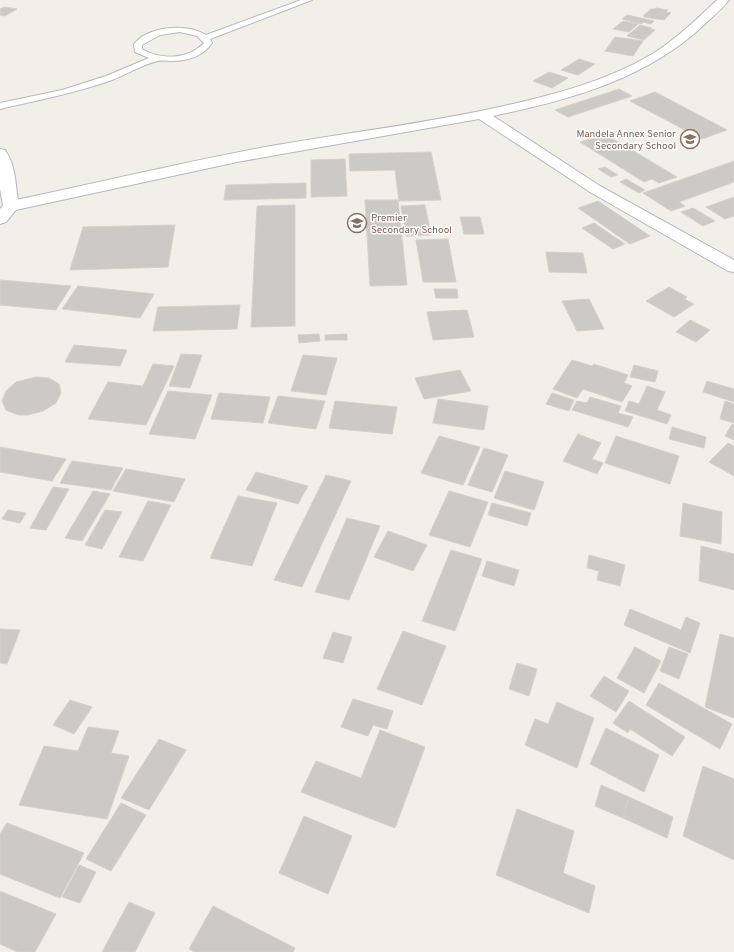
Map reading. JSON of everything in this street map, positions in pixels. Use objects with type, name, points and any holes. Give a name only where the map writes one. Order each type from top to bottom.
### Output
[{"type":"street","points":[[0,219],[11,206],[240,157],[482,115],[564,95],[633,68],[656,56],[683,38],[723,0]]},
{"type":"street","points":[[482,115],[595,189],[734,267]]},
{"type":"street","points":[[0,153],[8,174],[8,189],[11,206]]},
{"type":"lane","points":[[206,38],[208,43],[205,49],[197,54],[171,59],[145,55],[138,50],[138,44],[145,38],[156,33],[180,30],[195,33],[206,38],[308,0]]},
{"type":"lane","points":[[0,106],[64,92],[109,78],[157,58]]},
{"type":"building","points":[[4,7],[17,9],[5,16],[0,15],[0,9]]},
{"type":"building","points":[[656,8],[668,10],[666,12],[671,13],[664,20],[643,16],[651,9]]},
{"type":"building","points":[[627,15],[654,21],[651,24],[643,22],[642,24],[622,19]]},
{"type":"building","points":[[623,21],[638,24],[629,32],[613,29]]},
{"type":"building","points":[[640,25],[655,30],[644,40],[627,36]]},
{"type":"building","points":[[615,37],[643,41],[633,56],[605,51]]},
{"type":"building","points":[[579,59],[595,64],[578,75],[561,70]]},
{"type":"building","points":[[549,72],[568,78],[552,88],[533,81]]},
{"type":"building","points":[[619,89],[632,96],[568,117],[555,110]]},
{"type":"building","points":[[655,92],[727,130],[702,139],[630,101]]},
{"type":"building","points":[[605,134],[677,177],[659,183],[652,179],[644,182],[580,142]]},
{"type":"building","points":[[431,152],[441,200],[399,201],[395,170],[350,171],[349,154]]},
{"type":"building","points":[[345,159],[347,196],[311,197],[311,160]]},
{"type":"building","points":[[734,161],[734,182],[679,202],[685,206],[671,211],[643,193]]},
{"type":"building","points":[[605,167],[618,175],[611,177],[598,169]]},
{"type":"building","points":[[626,179],[645,190],[639,193],[620,182]]},
{"type":"building","points":[[306,183],[306,198],[224,200],[226,185]]},
{"type":"building","points":[[734,197],[734,216],[725,219],[706,207]]},
{"type":"building","points":[[365,200],[398,200],[407,285],[370,286]]},
{"type":"building","points":[[598,201],[650,236],[630,244],[578,208]]},
{"type":"building","points":[[295,205],[295,326],[251,327],[257,206]]},
{"type":"building","points":[[425,205],[431,235],[406,236],[401,206]]},
{"type":"building","points":[[693,208],[715,221],[703,226],[681,212]]},
{"type":"building","points":[[460,217],[480,217],[484,234],[464,234]]},
{"type":"building","points":[[594,223],[625,244],[613,249],[582,228]]},
{"type":"building","points":[[175,225],[168,267],[70,270],[83,227]]},
{"type":"building","points":[[448,239],[456,282],[423,282],[416,240]]},
{"type":"building","points":[[546,252],[583,253],[587,273],[549,272]]},
{"type":"building","points":[[0,280],[71,286],[56,310],[0,305]]},
{"type":"building","points":[[78,286],[154,294],[140,318],[62,309]]},
{"type":"building","points":[[669,287],[687,297],[684,299],[694,304],[674,317],[646,301]]},
{"type":"building","points":[[434,289],[457,289],[458,298],[436,298]]},
{"type":"building","points":[[589,299],[604,329],[577,331],[562,301]]},
{"type":"building","points":[[240,305],[237,329],[153,331],[158,307]]},
{"type":"building","points":[[467,310],[474,337],[433,340],[427,312]]},
{"type":"building","points":[[690,320],[710,330],[696,342],[676,332]]},
{"type":"building","points":[[319,334],[320,341],[299,343],[298,335]]},
{"type":"building","points":[[347,334],[347,340],[325,340],[325,335]]},
{"type":"building","points":[[74,345],[127,350],[120,366],[65,362]]},
{"type":"building","points":[[181,354],[202,355],[190,388],[169,386]]},
{"type":"building","points":[[303,355],[337,358],[326,395],[291,391]]},
{"type":"building","points":[[572,360],[592,366],[594,364],[628,375],[624,383],[632,386],[622,402],[583,389],[577,398],[553,389]]},
{"type":"building","points":[[153,364],[174,366],[146,425],[88,419],[108,382],[143,386]]},
{"type":"building","points":[[634,365],[658,371],[655,382],[630,377]]},
{"type":"building","points":[[460,370],[471,391],[424,399],[415,378]]},
{"type":"building","points":[[36,377],[49,378],[59,384],[61,393],[56,403],[43,411],[28,415],[18,415],[6,410],[2,401],[6,391],[16,382]]},
{"type":"building","points":[[707,381],[734,389],[734,402],[703,392]]},
{"type":"building","points":[[647,386],[665,392],[657,410],[671,415],[667,424],[625,411],[629,401],[639,404]]},
{"type":"building","points":[[168,391],[212,395],[195,439],[149,434]]},
{"type":"building","points":[[219,393],[270,397],[263,423],[211,419]]},
{"type":"building","points":[[552,393],[574,400],[569,411],[546,404]]},
{"type":"building","points":[[278,396],[325,401],[316,429],[268,423]]},
{"type":"building","points":[[590,397],[621,406],[618,413],[633,417],[628,427],[572,410],[577,401],[587,403]]},
{"type":"building","points":[[438,399],[488,406],[484,430],[433,423]]},
{"type":"building","points":[[335,401],[397,407],[392,434],[329,428]]},
{"type":"building","points":[[725,401],[734,404],[734,423],[720,419]]},
{"type":"building","points":[[732,424],[734,425],[734,440],[725,436]]},
{"type":"building","points":[[672,427],[706,437],[704,448],[669,439]]},
{"type":"building","points":[[578,434],[601,443],[592,459],[603,463],[597,474],[563,461]]},
{"type":"building","points":[[439,436],[480,447],[463,485],[421,473]]},
{"type":"building","points":[[616,436],[679,456],[670,484],[605,463]]},
{"type":"building","points":[[728,443],[734,446],[734,476],[709,462]]},
{"type":"building","points":[[0,447],[66,459],[52,481],[0,472]]},
{"type":"building","points":[[484,448],[508,455],[492,492],[468,485]]},
{"type":"building","points":[[72,461],[123,468],[111,490],[60,483]]},
{"type":"building","points":[[126,469],[185,479],[174,502],[113,491]]},
{"type":"building","points":[[505,471],[544,482],[534,510],[494,498]]},
{"type":"building","points":[[256,472],[308,486],[298,504],[246,490]]},
{"type":"building","points":[[326,475],[351,481],[302,587],[274,580]]},
{"type":"building","points":[[53,487],[69,489],[46,530],[30,528]]},
{"type":"building","points":[[93,491],[110,494],[82,541],[65,538]]},
{"type":"building","points":[[449,491],[488,502],[470,547],[429,535]]},
{"type":"building","points":[[238,496],[277,503],[252,566],[210,558]]},
{"type":"building","points":[[148,501],[171,505],[143,561],[119,557]]},
{"type":"building","points":[[492,503],[531,513],[527,526],[488,515]]},
{"type":"building","points":[[683,503],[722,512],[721,544],[680,536]]},
{"type":"building","points":[[8,510],[26,513],[20,523],[2,519]]},
{"type":"building","points":[[105,510],[122,512],[102,549],[85,545]]},
{"type":"building","points":[[347,518],[380,526],[349,600],[315,592]]},
{"type":"building","points":[[388,531],[427,545],[413,571],[374,557]]},
{"type":"building","points":[[701,546],[734,554],[734,590],[699,581]]},
{"type":"building","points":[[451,550],[482,559],[455,631],[422,621]]},
{"type":"building","points":[[589,555],[625,565],[620,586],[597,580],[599,571],[587,568]]},
{"type":"building","points":[[487,561],[519,570],[514,586],[482,576]]},
{"type":"building","points":[[630,609],[681,630],[686,617],[700,623],[690,653],[624,625]]},
{"type":"building","points":[[0,629],[20,630],[7,664],[0,663]]},
{"type":"building","points":[[403,631],[446,646],[422,705],[377,689]]},
{"type":"building","points":[[333,632],[352,637],[343,663],[323,658]]},
{"type":"building","points":[[720,634],[734,638],[734,718],[705,707]]},
{"type":"building","points":[[635,647],[661,661],[644,693],[617,678]]},
{"type":"building","points":[[669,647],[688,654],[679,679],[660,671]]},
{"type":"building","points":[[517,663],[537,669],[529,696],[509,689]]},
{"type":"building","points":[[604,676],[629,691],[616,712],[590,696]]},
{"type":"building","points":[[659,683],[732,724],[720,749],[646,705]]},
{"type":"building","points":[[353,699],[393,711],[387,729],[373,725],[368,736],[341,727]]},
{"type":"building","points":[[70,700],[92,707],[74,734],[53,725]]},
{"type":"building","points":[[629,701],[685,737],[672,756],[630,729],[628,733],[613,723]]},
{"type":"building","points":[[557,702],[594,718],[577,768],[525,745],[535,719],[548,724]]},
{"type":"building","points":[[88,727],[119,731],[111,753],[129,756],[107,819],[19,805],[44,746],[78,751]]},
{"type":"building","points":[[606,728],[659,755],[644,792],[590,764]]},
{"type":"building","points":[[380,730],[425,747],[395,828],[301,792],[316,761],[361,778]]},
{"type":"building","points":[[159,739],[186,750],[149,810],[121,798]]},
{"type":"building","points":[[703,766],[734,779],[734,860],[683,836]]},
{"type":"building","points":[[601,785],[629,797],[623,818],[595,806]]},
{"type":"building","points":[[629,797],[673,817],[667,838],[623,818]]},
{"type":"building","points":[[121,803],[146,815],[111,871],[86,859]]},
{"type":"building","points":[[517,809],[574,831],[563,873],[595,886],[589,913],[496,875]]},
{"type":"building","points":[[304,816],[352,836],[328,894],[279,873]]},
{"type":"building","points":[[7,823],[84,853],[60,898],[0,874],[0,834]]},
{"type":"building","points":[[79,865],[96,872],[80,903],[62,897]]},
{"type":"building","points":[[0,891],[56,914],[35,952],[18,952],[0,944]]},
{"type":"building","points":[[129,902],[155,913],[135,952],[102,952]]},
{"type":"building","points":[[213,906],[295,948],[293,952],[194,952],[189,949]]},
{"type":"place","name":"Mandela Annex Senior Secondary School","points":[[690,139]]},
{"type":"place","name":"Premier Secondary School","points":[[357,223]]}]
